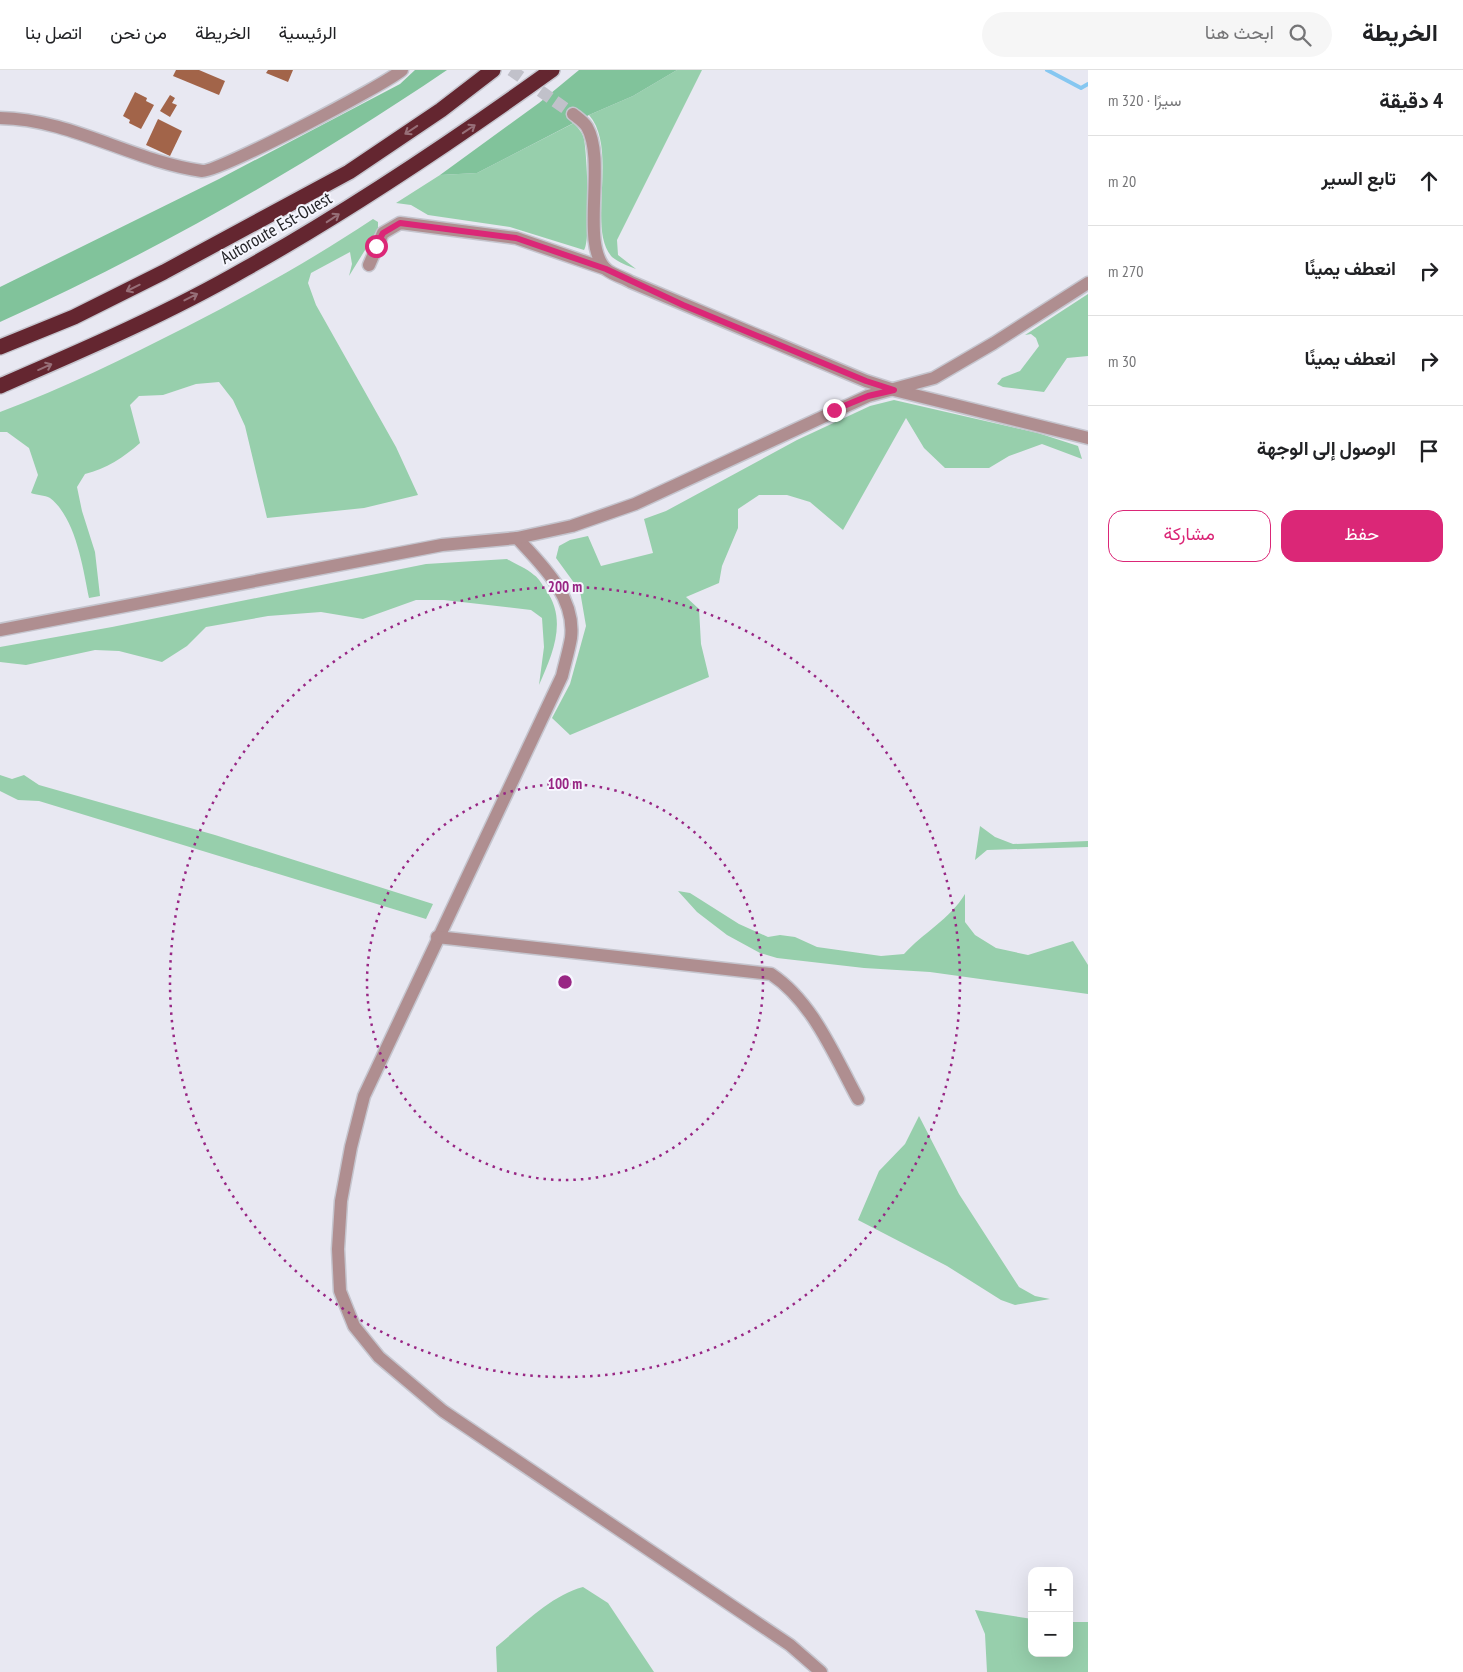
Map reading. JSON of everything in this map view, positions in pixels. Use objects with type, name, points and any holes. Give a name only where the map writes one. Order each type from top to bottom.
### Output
[{"type":"highway","name":"Autoroute Est-Ouest","points":[[0,347],[74,317],[164,272],[348,172],[440,110],[493,70]]},
{"type":"highway","name":"Autoroute Est-Ouest","points":[[0,386],[93,346],[243,271],[325,223],[404,173],[552,70]]},
{"type":"street","points":[[0,118],[52,124],[171,164],[205,172],[222,166],[287,134],[380,84],[402,70]]},
{"type":"street","points":[[573,114],[586,125],[594,150],[594,230],[597,252],[606,269]]},
{"type":"street","points":[[369,265],[383,233],[400,223],[516,238],[606,269],[683,305],[866,381],[894,390],[1088,438]]},
{"type":"street","points":[[0,630],[433,547],[517,538],[572,526],[635,504],[834,410],[868,396],[934,378],[994,344],[1088,283]]},
{"type":"street","points":[[517,538],[544,567],[566,597],[571,636],[562,676],[364,1096],[351,1147],[341,1201],[338,1249],[340,1291],[354,1326],[378,1357],[443,1411],[790,1645],[821,1672]]},
{"type":"street","points":[[438,937],[771,974],[789,986],[807,1008],[858,1099]]},
{"type":"green space","points":[[415,70],[447,70],[339,140],[229,205],[116,266],[0,322],[0,287],[219,179],[400,84]]},
{"type":"green space","points":[[579,70],[677,70],[633,96],[589,115],[477,173],[440,175],[539,103]]},
{"type":"green space","points":[[677,70],[702,70],[617,240],[618,255],[636,269],[612,257],[605,244],[601,209],[602,148],[598,130],[589,115],[633,96]]},
{"type":"green space","points":[[574,123],[583,137],[585,147],[588,215],[584,250],[510,227],[428,215],[411,205],[396,203],[440,175],[477,173]]},
{"type":"green space","points":[[373,219],[378,222],[378,229],[349,276],[352,264],[350,252],[311,273],[308,283],[316,305],[396,447],[418,495],[364,508],[267,518],[245,426],[233,400],[219,382],[196,384],[163,395],[139,396],[130,405],[140,443],[114,462],[85,474],[77,487],[82,511],[95,552],[100,596],[89,598],[77,545],[66,518],[50,498],[31,493],[38,475],[29,448],[7,432],[0,432],[0,412],[94,372],[186,327],[281,276]]},
{"type":"green space","points":[[1088,294],[1088,356],[1067,358],[1044,392],[1003,387],[997,384],[1002,378],[1020,371],[1039,346],[1036,338],[1031,334],[1025,335]]},
{"type":"green space","points":[[894,400],[1038,433],[1078,446],[1082,459],[1042,444],[1009,456],[989,468],[945,468],[924,448],[906,418],[843,530],[810,502],[787,495],[759,495],[738,509],[738,528],[722,566],[719,583],[686,597],[699,609],[701,644],[709,677],[570,735],[552,718],[570,684],[586,626],[580,591],[556,558],[559,546],[570,540],[588,536],[601,566],[653,553],[644,519],[666,511],[797,440],[870,406]]},
{"type":"green space","points":[[507,559],[528,570],[537,578],[553,602],[557,626],[556,638],[549,662],[539,685],[544,647],[542,618],[531,610],[444,600],[416,600],[363,619],[321,612],[268,616],[206,627],[187,646],[162,662],[119,651],[95,650],[26,665],[0,662],[0,647],[112,627],[426,564]]},
{"type":"green space","points":[[0,775],[12,779],[24,775],[39,785],[215,835],[433,904],[426,919],[39,801],[18,800],[0,791]]},
{"type":"green space","points":[[980,826],[995,837],[1013,844],[1088,841],[1088,847],[987,850],[975,860]]},
{"type":"green space","points":[[678,891],[690,893],[739,924],[768,937],[780,935],[795,937],[817,947],[881,956],[904,954],[952,911],[965,894],[965,922],[975,935],[996,948],[1028,955],[1073,941],[1088,965],[1088,994],[930,972],[864,968],[777,958],[760,953],[727,935],[697,912]]},
{"type":"green space","points":[[919,1116],[959,1194],[1019,1287],[1035,1296],[1050,1299],[1015,1305],[1001,1300],[947,1266],[858,1220],[879,1171],[905,1144]]},
{"type":"green space","points":[[583,1587],[608,1603],[654,1672],[497,1672],[496,1647],[548,1604],[571,1591]]},
{"type":"green space","points":[[975,1610],[1028,1618],[1028,1657],[1073,1657],[1073,1622],[1088,1622],[1088,1672],[987,1672],[985,1634]]},
{"type":"building","points":[[176,70],[199,70],[225,81],[219,95],[173,76]]},
{"type":"building","points":[[268,70],[293,70],[288,82],[266,73]]},
{"type":"building","points":[[135,92],[147,98],[146,101],[154,105],[141,129],[129,123],[130,120],[123,116]]},
{"type":"building","points":[[170,95],[175,98],[172,103],[177,105],[170,117],[160,111]]},
{"type":"building","points":[[158,119],[182,131],[170,156],[146,145]]},
{"type":"waterway","points":[[1047,70],[1081,88],[1088,84]]},
{"type":"tunnel","points":[[511,70],[573,114]]},
{"type":"route","points":[[376,246],[383,233],[400,223],[424,228],[476,231],[516,238],[606,269],[683,305],[866,381],[894,390],[868,396],[834,410]]}]
